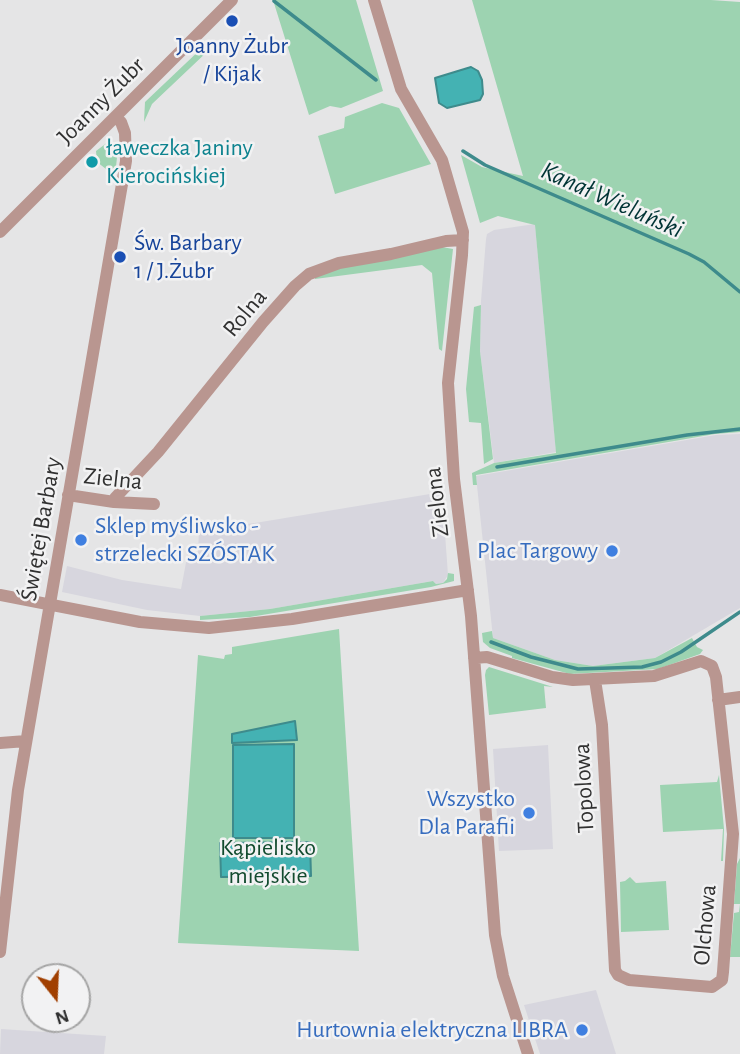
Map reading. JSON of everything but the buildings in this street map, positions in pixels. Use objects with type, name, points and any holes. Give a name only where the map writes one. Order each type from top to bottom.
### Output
[{"type":"street","name":"Joanny Żubr","points":[[0,232],[232,0]]},
{"type":"street","name":"Zielona","points":[[374,0],[401,89],[444,166],[463,240],[448,383],[454,479],[468,590],[495,935],[503,976],[528,1054]]},
{"type":"street","name":"Świętej Barbary","points":[[0,952],[18,790],[126,161],[125,133],[121,122],[115,117]]},
{"type":"street","name":"Rolna","points":[[114,502],[263,322],[309,274],[339,263],[446,241],[463,240]]},
{"type":"street","name":"Zielna","points":[[68,495],[114,502],[155,504]]},
{"type":"street","points":[[0,595],[140,622],[209,628],[280,621],[468,590]]},
{"type":"street","points":[[474,658],[487,657],[563,680],[595,680]]},
{"type":"street","name":"Olchowa","points":[[595,680],[654,676],[701,661],[707,662],[714,671],[736,850],[722,980],[717,985],[705,988],[659,983]]},
{"type":"street","name":"Topolowa","points":[[595,680],[602,725],[615,970],[618,975],[629,980],[659,983]]},
{"type":"street","points":[[718,700],[740,697]]},
{"type":"street","points":[[0,743],[26,741]]},
{"type":"shaded area","points":[[535,224],[556,452],[494,463],[480,351],[486,239],[487,234],[494,230]]},
{"type":"shaded area","name":"Plac Targowy","points":[[740,434],[740,608],[655,658],[593,666],[555,660],[493,638],[476,476],[716,435]]},
{"type":"shaded area","name":"Plac Targowy","points":[[442,492],[448,575],[443,583],[436,584],[433,581],[270,609],[200,616],[147,610],[62,592],[67,566],[122,580],[181,589],[188,552],[198,553],[199,530]]},
{"type":"shaded area","points":[[548,745],[553,849],[499,851],[493,749]]},
{"type":"shaded area","points":[[596,990],[616,1054],[540,1054],[524,1005]]},
{"type":"shaded area","points":[[1,1029],[21,1030],[21,1033],[106,1036],[104,1054],[0,1054]]},
{"type":"green space","points":[[273,0],[356,0],[383,91],[341,108],[330,106],[309,115]]},
{"type":"green space","points":[[472,0],[740,2],[740,432],[476,475],[477,485],[473,485],[472,473],[494,463],[556,453],[535,225],[498,216],[480,223],[461,155],[482,167],[523,176]]},
{"type":"green space","points":[[205,45],[209,50],[152,104],[144,122],[145,102]]},
{"type":"green space","points":[[382,103],[399,108],[431,164],[335,194],[318,136],[344,128],[345,117]]},
{"type":"green space","points":[[108,142],[118,148],[115,176],[97,162],[96,151]]},
{"type":"green space","points":[[442,247],[453,249],[442,351],[439,349],[432,273],[422,265],[315,279],[330,270]]},
{"type":"green space","points":[[481,305],[480,351],[493,459],[484,464],[481,423],[469,422],[466,389],[474,307]]},
{"type":"green space","points":[[448,573],[454,574],[454,581],[431,587],[250,617],[200,620],[200,616],[270,609],[433,581],[436,584],[443,583]]},
{"type":"green space","name":"Kąpielisko miejskie","points":[[339,629],[359,951],[178,943],[198,655],[224,659],[225,655],[232,654],[232,647]]},
{"type":"green space","points":[[492,631],[493,638],[555,660],[593,666],[655,658],[692,638],[697,647],[703,650],[700,654],[658,669],[570,674],[512,658],[490,648],[483,642],[482,633]]},
{"type":"green space","points":[[489,667],[553,687],[544,686],[546,708],[489,715],[485,675]]},
{"type":"green space","points":[[719,775],[724,829],[723,861],[723,829],[663,832],[660,785],[717,782]]},
{"type":"green space","points":[[740,858],[740,904],[734,904],[737,864]]},
{"type":"green space","points":[[630,877],[636,883],[666,881],[669,930],[621,932],[620,882]]},
{"type":"green space","points":[[740,904],[740,957],[730,957],[734,913],[739,912]]},
{"type":"water","points":[[471,67],[478,71],[482,80],[483,94],[480,100],[447,108],[439,103],[435,78]]},
{"type":"water","points":[[295,721],[297,740],[232,743],[232,734]]},
{"type":"water","points":[[294,744],[294,838],[233,838],[233,745]]},
{"type":"water","points":[[310,842],[311,876],[221,877],[220,843]]},
{"type":"waterway","name":"Kanał Wieluński","points":[[274,1],[376,80]]},
{"type":"waterway","name":"Kanał Wieluński","points":[[463,151],[485,165],[689,254],[704,262],[740,292]]},
{"type":"waterway","points":[[497,467],[687,435],[740,429]]},
{"type":"waterway","points":[[491,642],[531,657],[578,669],[642,667],[661,662],[681,652],[740,612]]},
{"type":"place","name":"Joanny Żubr / Kijak","points":[[232,21]]},
{"type":"place","name":"ławeczka Janiny Kierocińskiej","points":[[92,162]]},
{"type":"place","name":"Św. Barbary 1 / J.Żubr","points":[[120,257]]},
{"type":"place","name":"Sklep myśliwsko - strzelecki SZÓSTAK","points":[[81,540]]},
{"type":"place","name":"Plac Targowy","points":[[612,551]]},
{"type":"place","name":"Wszystko Dla Parafii","points":[[529,813]]},
{"type":"place","name":"Hurtownia elektryczna LIBRA","points":[[582,1030]]}]
